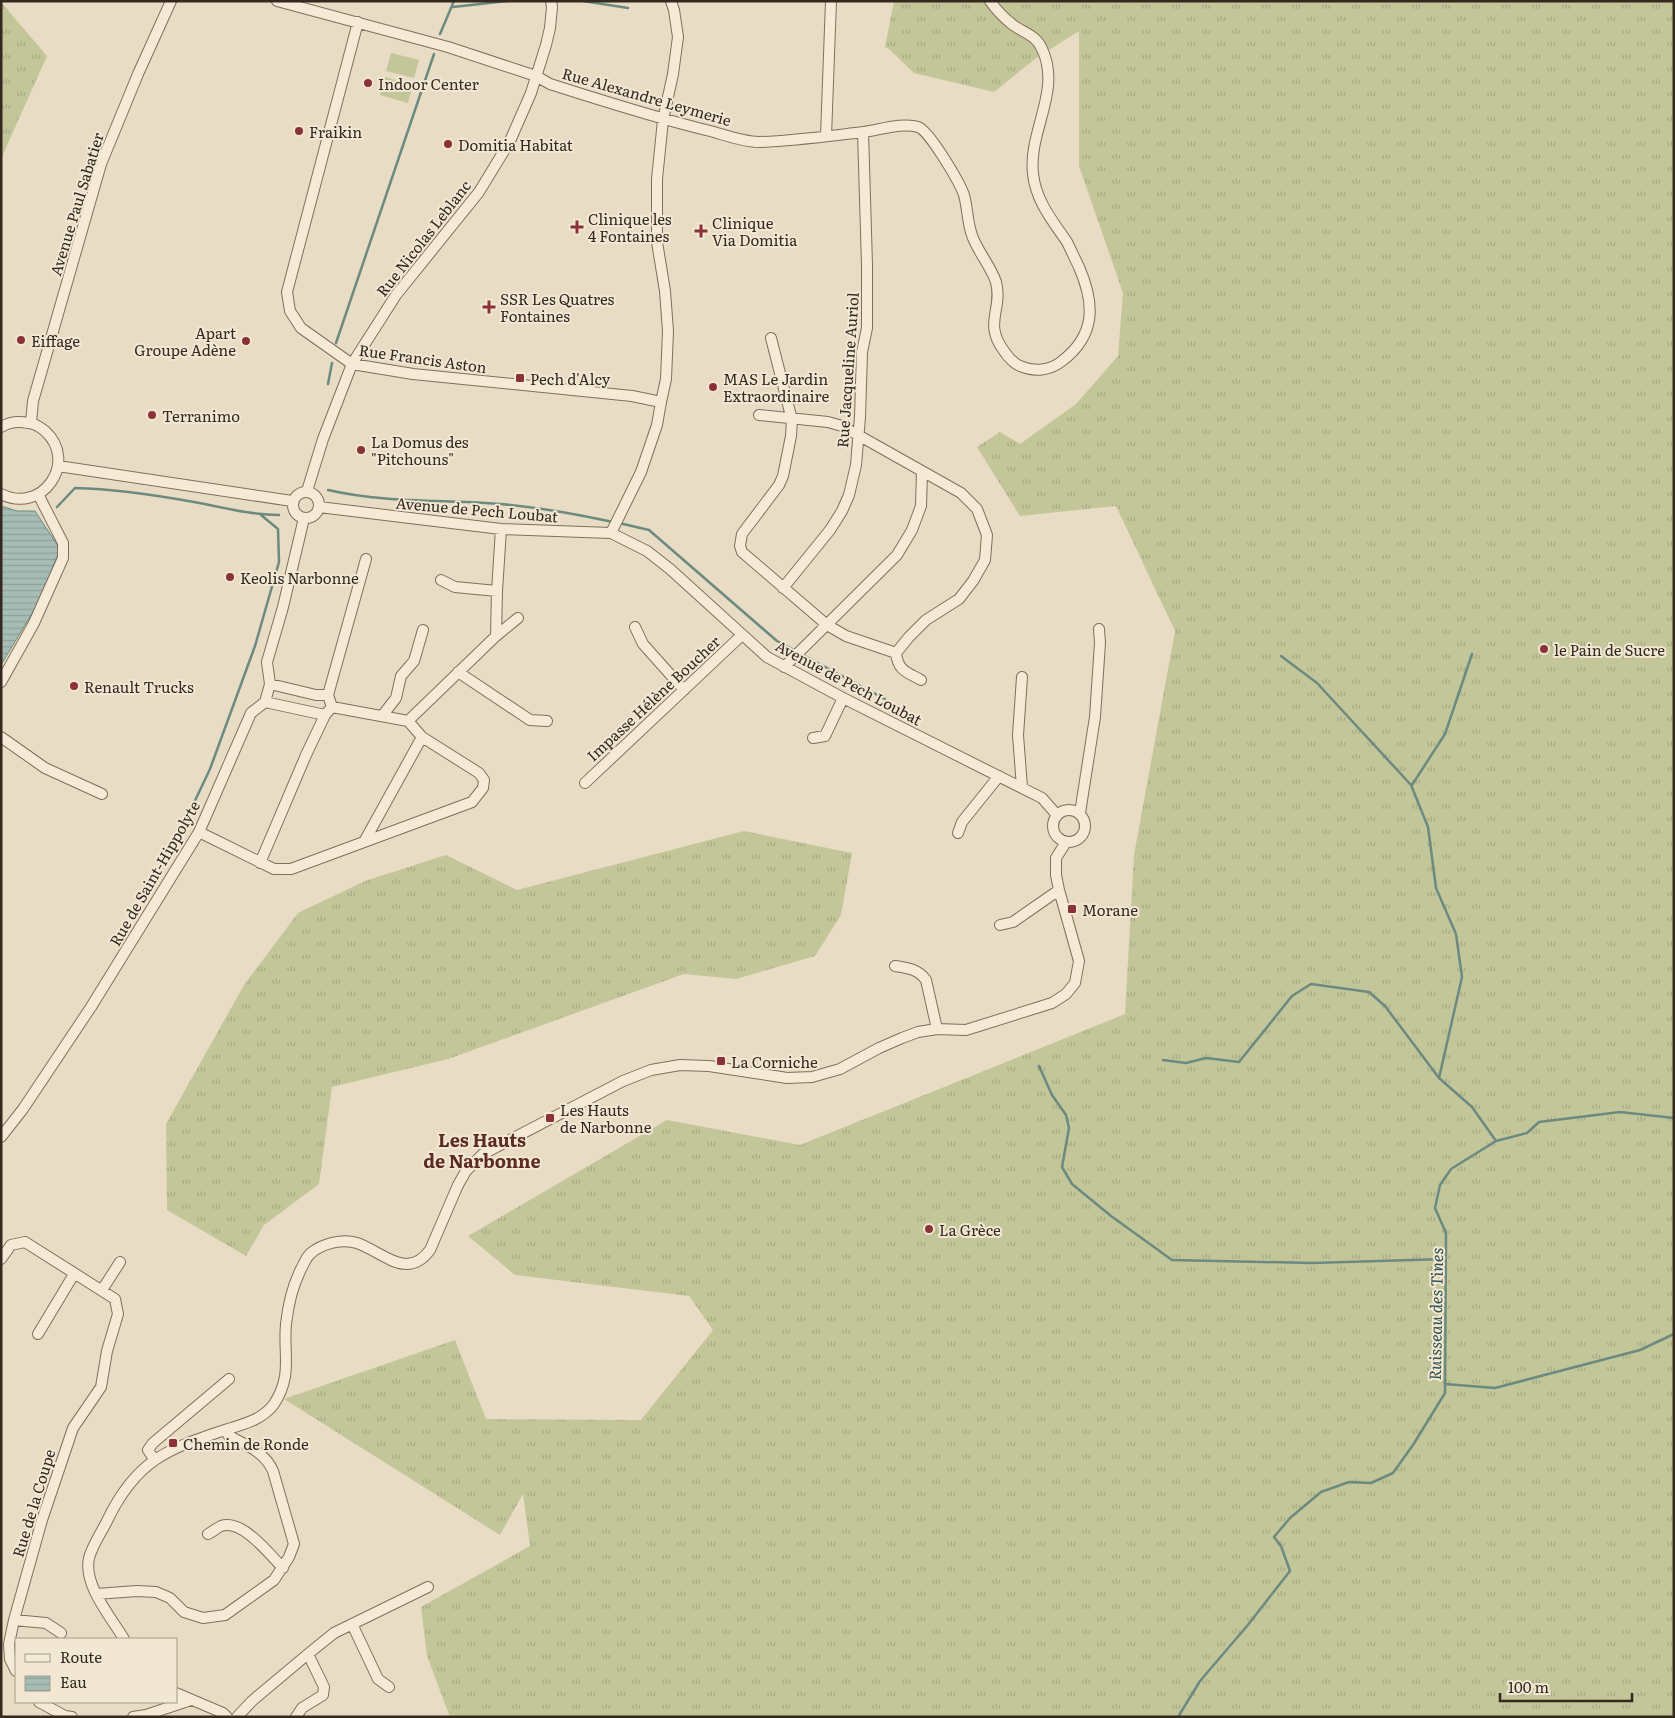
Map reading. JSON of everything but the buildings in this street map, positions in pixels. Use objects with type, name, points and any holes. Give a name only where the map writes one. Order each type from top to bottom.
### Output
[{"type":"street","name":"Avenue Paul Sabatier","points":[[31,423],[34,401],[101,164],[138,74],[171,1]]},
{"type":"street","name":"Rue Alexandre Leymerie","points":[[277,1],[448,47],[536,76],[550,84],[663,120],[755,142],[863,132],[911,125],[922,127],[930,136],[963,192],[968,227],[978,250],[993,275],[998,299],[993,325],[994,335],[998,344],[1016,364],[1041,370],[1054,367],[1078,345],[1088,327],[1090,311],[1088,290],[1068,245],[1046,213],[1038,195],[1033,173],[1033,147],[1045,107],[1049,83],[1047,62],[1042,47],[1033,36],[1014,26],[998,12],[990,1]]},
{"type":"street","name":"Rue Nicolas Leblanc","points":[[307,491],[323,439],[352,364],[396,295],[479,192],[510,142],[536,76],[550,28],[551,1]]},
{"type":"street","points":[[613,529],[641,472],[657,425],[666,379],[668,331],[665,291],[657,242],[657,179],[663,120],[673,74],[678,36],[671,1]]},
{"type":"street","points":[[826,136],[831,1]]},
{"type":"street","name":"Rue Francis Aston","points":[[358,22],[288,292],[290,311],[301,328],[352,364],[413,374],[632,396],[660,402]]},
{"type":"street","name":"Rue Jacqueline Auriol","points":[[783,588],[830,530],[842,512],[849,495],[856,465],[862,352],[867,320],[863,132]]},
{"type":"street","points":[[771,338],[792,420],[791,436],[783,476],[742,534],[740,540],[742,552],[827,626],[846,636],[896,653]]},
{"type":"street","points":[[759,415],[792,420],[828,422],[859,435],[961,493],[977,509],[988,535],[985,560],[973,581],[959,599],[926,620],[896,653],[897,664],[901,669],[921,680]]},
{"type":"street","points":[[1,427],[18,421],[31,423],[50,435],[56,444],[58,455],[58,466],[54,478],[48,487],[38,494],[27,498],[15,499],[1,494]]},
{"type":"street","points":[[58,466],[292,501]]},
{"type":"street","points":[[784,667],[897,555],[912,530],[920,506],[922,471]]},
{"type":"street","points":[[307,491],[318,498],[319,507],[315,514],[304,518],[300,517],[293,510],[292,501],[300,492],[307,491]]},
{"type":"street","points":[[1,682],[34,623],[63,558],[63,543],[38,494]]},
{"type":"street","name":"Avenue de Pech Loubat","points":[[319,507],[501,529],[613,529],[670,568],[766,657],[843,698],[1022,787],[1042,798],[1057,815]]},
{"type":"street","points":[[304,518],[283,607],[267,662],[270,684],[265,702],[325,716]]},
{"type":"street","points":[[496,636],[501,529]]},
{"type":"street","points":[[332,707],[328,695],[366,559]]},
{"type":"street","points":[[441,580],[455,587],[497,591]]},
{"type":"street","points":[[408,721],[496,636],[518,618]]},
{"type":"street","points":[[635,627],[643,644],[684,690]]},
{"type":"street","points":[[1080,813],[1094,716],[1100,642],[1099,629]]},
{"type":"street","points":[[382,716],[396,698],[401,676],[414,661],[423,630]]},
{"type":"street","name":"Impasse Hélène Boucher","points":[[585,783],[742,635]]},
{"type":"street","points":[[458,672],[530,720],[547,721]]},
{"type":"street","points":[[1022,677],[1018,735],[1022,787]]},
{"type":"street","points":[[270,684],[316,695],[328,695]]},
{"type":"street","points":[[813,738],[825,736],[843,698]]},
{"type":"street","name":"Rue de Saint-Hippolyte","points":[[1,1137],[23,1109],[91,1007],[199,832],[250,713],[265,702]]},
{"type":"street","points":[[199,832],[274,869],[291,869],[472,802],[483,788],[484,780],[479,773],[422,737],[408,721],[332,707]]},
{"type":"street","points":[[260,863],[306,755],[325,716],[332,707]]},
{"type":"street","points":[[1,737],[45,768],[102,794]]},
{"type":"street","points":[[364,842],[422,737]]},
{"type":"street","points":[[958,833],[962,822],[999,776]]},
{"type":"street","points":[[1070,809],[1080,813],[1085,821],[1085,831],[1080,838],[1071,842],[1061,840],[1054,831],[1054,820],[1057,815],[1070,809]]},
{"type":"street","points":[[123,1638],[96,1594],[87,1571],[90,1557],[116,1501],[133,1478],[154,1459],[170,1450],[258,1419],[273,1405],[286,1377],[286,1325],[292,1293],[308,1255],[339,1241],[356,1242],[395,1262],[408,1265],[418,1262],[430,1250],[466,1171],[483,1154],[622,1081],[651,1070],[680,1065],[710,1066],[787,1078],[812,1076],[840,1069],[918,1032],[937,1029],[966,1030],[1052,1003],[1066,994],[1075,983],[1079,960],[1056,875],[1056,858],[1066,842]]},
{"type":"street","points":[[1000,925],[1013,922],[1059,890]]},
{"type":"street","points":[[895,966],[914,969],[922,974],[926,980],[937,1029]]},
{"type":"street","points":[[1,1259],[11,1245],[24,1242],[102,1290],[120,1262]]},
{"type":"street","points":[[38,1334],[74,1274]]},
{"type":"street","name":"Rue de la Coupe","points":[[15,1669],[10,1659],[9,1644],[42,1520],[73,1428],[102,1387],[107,1351],[118,1314],[115,1299],[102,1290]]},
{"type":"street","points":[[154,1459],[148,1450],[153,1443],[229,1379]]},
{"type":"street","points":[[96,1594],[137,1591],[156,1592],[170,1598],[184,1612],[203,1618],[226,1615],[274,1580],[284,1568],[294,1544],[269,1462],[257,1451],[229,1436],[225,1430]]},
{"type":"street","points":[[208,1534],[222,1526],[234,1526],[245,1530],[284,1568]]},
{"type":"street","points":[[237,1717],[252,1701],[334,1634],[428,1587]]},
{"type":"street","points":[[14,1620],[46,1623],[61,1633]]},
{"type":"street","points":[[352,1624],[378,1679],[389,1687]]},
{"type":"street","points":[[296,1717],[302,1708],[323,1694],[324,1688],[308,1654]]},
{"type":"street","points":[[178,1694],[216,1710],[227,1717]]},
{"type":"street","points":[[134,1717],[146,1715],[191,1700]]},
{"type":"street","points":[[40,1703],[65,1716],[72,1717]]},
{"type":"green space","points":[[894,1],[1674,1],[1674,1717],[450,1717],[427,1656],[421,1607],[530,1546],[523,1494],[500,1535],[284,1399],[455,1340],[486,1419],[641,1420],[713,1330],[689,1296],[515,1275],[468,1236],[667,1120],[800,1145],[1125,1014],[1134,855],[1175,631],[1116,506],[1020,516],[977,447],[1000,432],[1020,444],[1076,404],[1118,356],[1123,293],[1079,166],[1079,31],[1035,59],[994,92],[914,73],[885,47]]},
{"type":"green space","points":[[1,2],[47,56],[1,159]]},
{"type":"green space","points":[[391,53],[419,60],[414,78],[386,71]]},
{"type":"green space","points":[[385,77],[413,85],[408,103],[380,95]]},
{"type":"green space","points":[[744,831],[852,853],[841,915],[815,956],[736,979],[684,974],[448,1059],[332,1087],[319,1184],[264,1225],[246,1256],[167,1210],[166,1124],[244,985],[298,913],[365,881],[446,855],[517,890]]},
{"type":"water","points":[[1,506],[17,511],[35,511],[60,549],[40,600],[1,665]]},
{"type":"waterway","points":[[440,34],[454,1]]},
{"type":"waterway","points":[[453,7],[507,1]]},
{"type":"waterway","points":[[583,1],[628,8]]},
{"type":"waterway","points":[[336,343],[434,54]]},
{"type":"waterway","points":[[328,384],[332,363]]},
{"type":"waterway","points":[[57,507],[75,488],[135,493],[247,512],[279,515]]},
{"type":"waterway","points":[[328,490],[387,499],[517,506],[613,522]]},
{"type":"waterway","points":[[173,847],[210,769],[255,646],[279,562],[278,529],[261,515]]},
{"type":"waterway","points":[[619,523],[649,530],[777,641],[796,651]]},
{"type":"waterway","points":[[801,654],[885,699]]},
{"type":"waterway","points":[[1412,785],[1445,734],[1472,654]]},
{"type":"waterway","points":[[1281,656],[1317,683],[1411,785],[1428,827],[1436,888],[1456,934],[1462,977],[1439,1078],[1472,1107],[1496,1141]]},
{"type":"waterway","points":[[1163,1060],[1186,1063],[1206,1058],[1239,1062],[1292,996],[1311,984],[1369,992],[1385,1006],[1439,1078]]},
{"type":"waterway","points":[[1039,1066],[1052,1095],[1066,1115],[1069,1128],[1062,1167],[1072,1184],[1111,1216],[1172,1260],[1312,1263],[1446,1259]]},
{"type":"waterway","name":"Ruisseau des Tines","points":[[1178,1717],[1200,1681],[1247,1626],[1290,1571],[1281,1546],[1274,1537],[1290,1518],[1321,1492],[1349,1482],[1371,1483],[1393,1473],[1413,1445],[1445,1393],[1446,1233],[1435,1208],[1440,1185],[1451,1169],[1496,1141],[1527,1133],[1539,1122],[1620,1112],[1674,1118]]},
{"type":"waterway","points":[[1445,1384],[1495,1388],[1640,1350],[1674,1334]]},
{"type":"place","name":"Indoor Center","points":[[368,83]]},
{"type":"place","name":"Fraikin","points":[[299,131]]},
{"type":"place","name":"Domitia Habitat","points":[[448,144]]},
{"type":"place","name":"Clinique les 4 Fontaines","points":[[577,227]]},
{"type":"place","name":"Clinique Via Domitia","points":[[701,231]]},
{"type":"place","name":"SSR Les Quatres Fontaines","points":[[489,307]]},
{"type":"place","name":"Eiffage","points":[[21,340]]},
{"type":"place","name":"Apart Groupe Adène","points":[[246,341]]},
{"type":"place","name":"Pech d'Alcy","points":[[520,378]]},
{"type":"place","name":"MAS Le Jardin Extraordinaire","points":[[713,387]]},
{"type":"place","name":"Terranimo","points":[[152,415]]},
{"type":"place","name":"La Domus des \"Pitchouns\"","points":[[361,450]]},
{"type":"place","name":"Keolis Narbonne","points":[[230,577]]},
{"type":"place","name":"le Pain de Sucre","points":[[1544,649]]},
{"type":"place","name":"Renault Trucks","points":[[74,686]]},
{"type":"place","name":"Morane","points":[[1072,909]]},
{"type":"place","name":"La Corniche","points":[[721,1061]]},
{"type":"place","name":"Les Hauts de Narbonne","points":[[550,1118]]},
{"type":"place","name":"La Grèce","points":[[929,1229]]},
{"type":"place","name":"Chemin de Ronde","points":[[173,1443]]},
{"type":"district","name":"Les Hauts de Narbonne","points":[[482,1149]]}]
